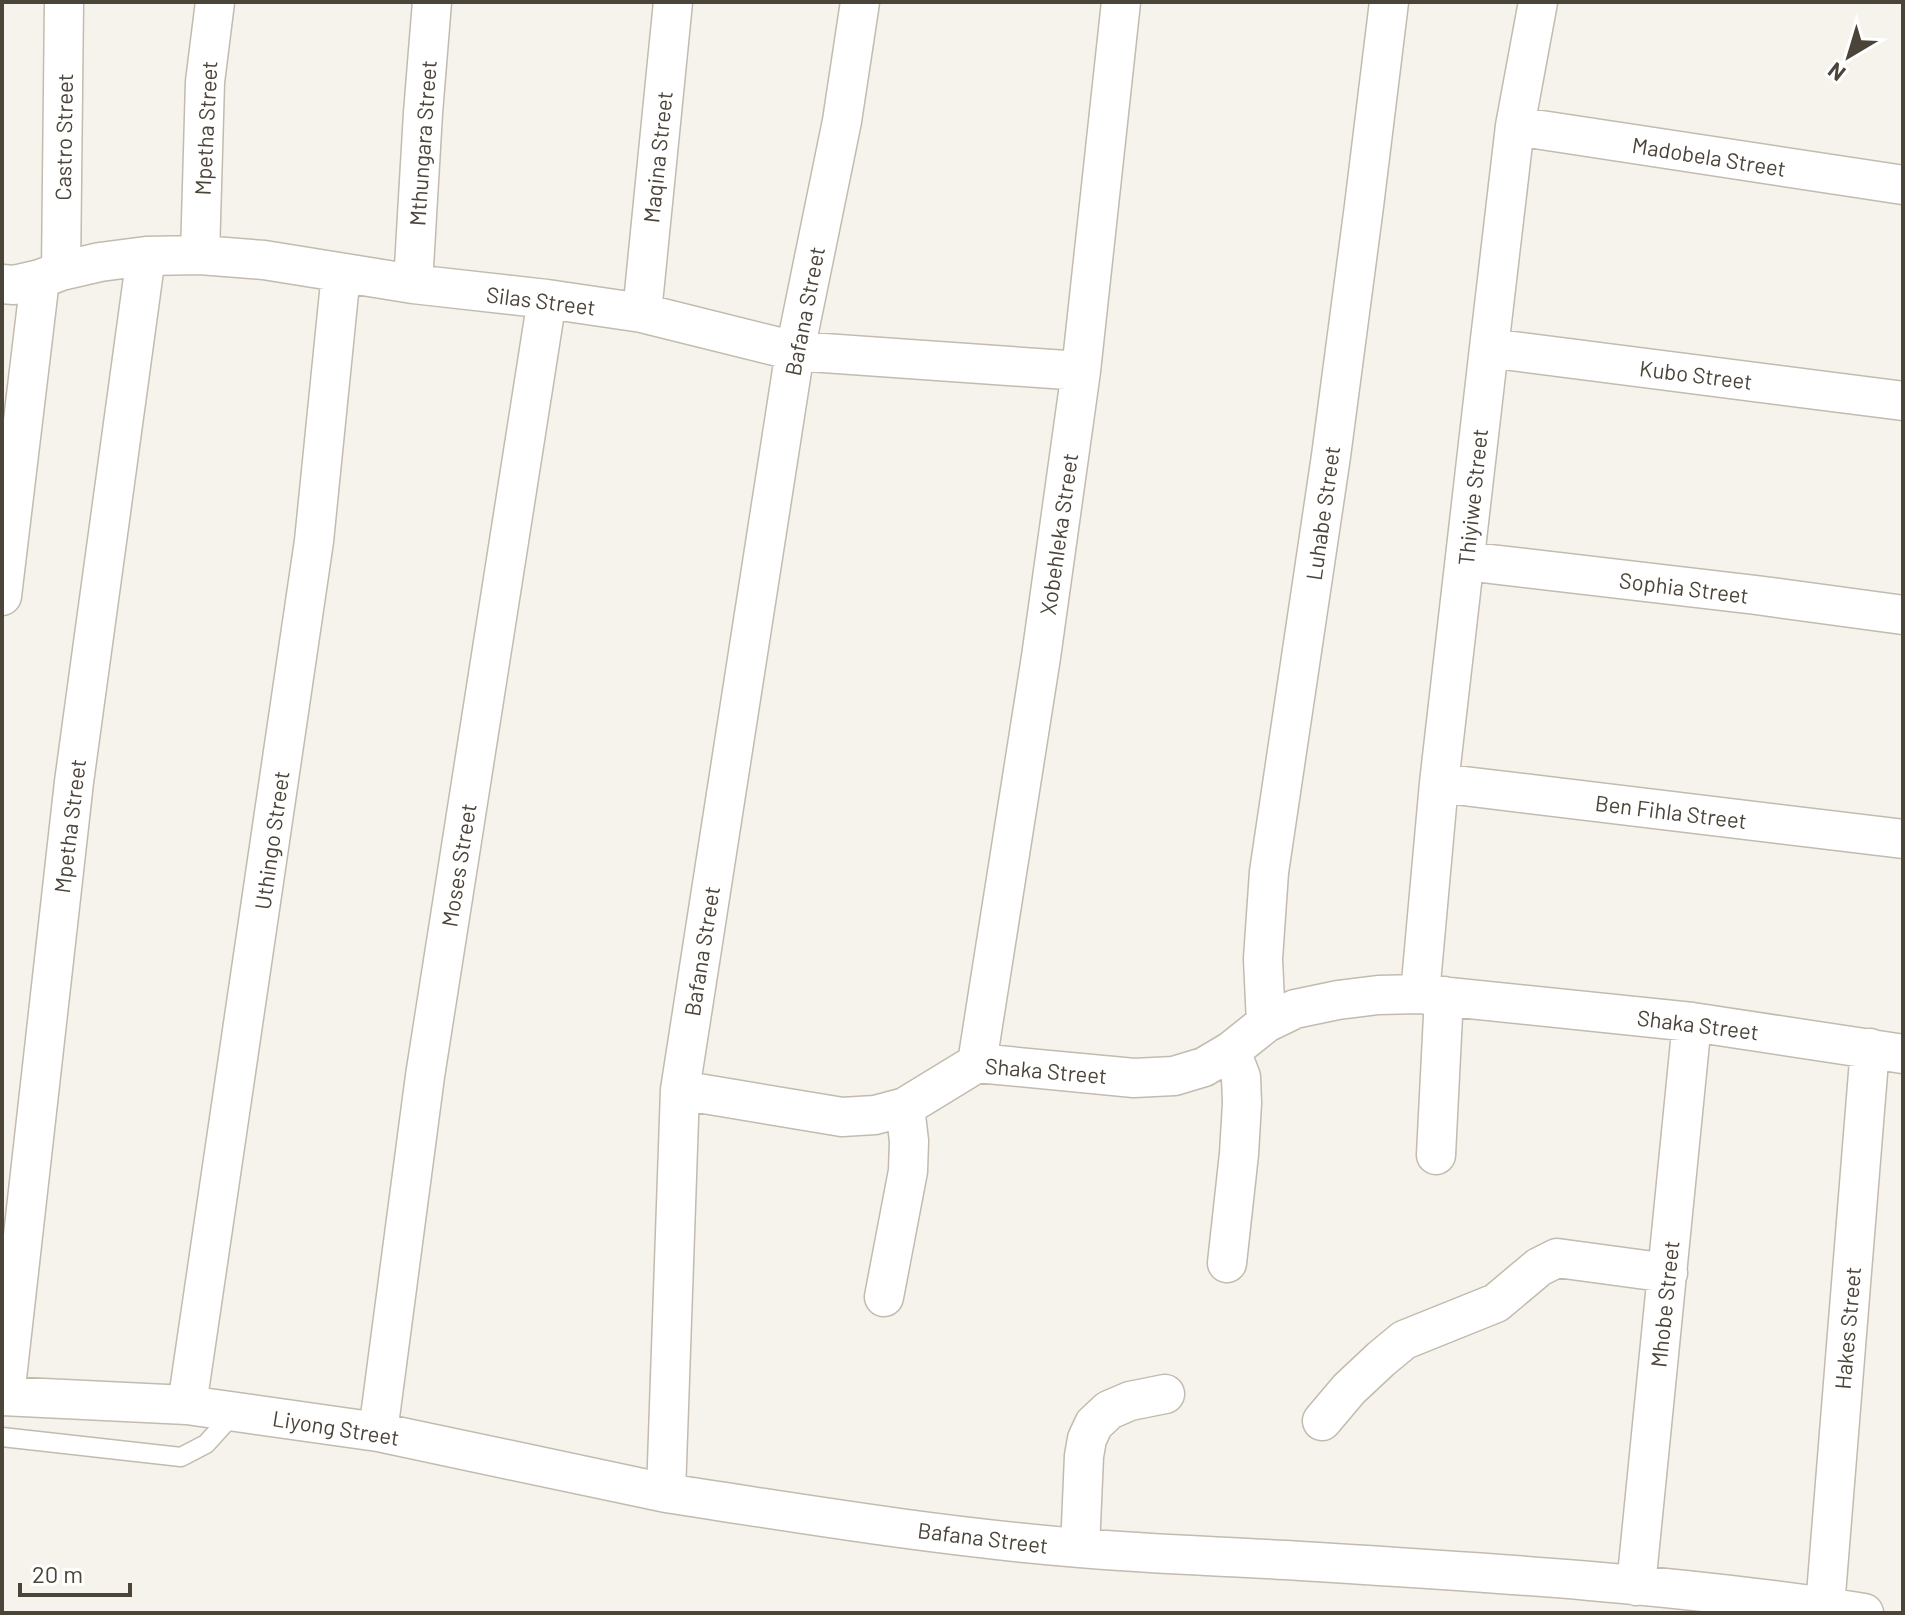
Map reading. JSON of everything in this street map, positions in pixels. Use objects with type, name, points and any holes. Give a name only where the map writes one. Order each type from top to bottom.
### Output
[{"type":"street","name":"Castro Street","points":[[2,596],[51,275],[64,2]]},
{"type":"street","name":"Mpetha Street","points":[[200,255],[205,82],[215,2]]},
{"type":"street","name":"Mthungara Street","points":[[413,284],[432,2]]},
{"type":"street","name":"Maqina Street","points":[[642,313],[673,2]]},
{"type":"street","name":"Bafana Street","points":[[860,2],[842,121],[795,351],[680,1090],[666,1493],[967,1536],[1080,1548],[1451,1570],[1636,1586],[1864,1613]]},
{"type":"street","name":"Xobehleka Street","points":[[977,1063],[1041,657],[1081,371],[1121,2]]},
{"type":"street","name":"Luhabe Street","points":[[1266,1023],[1263,959],[1269,872],[1333,441],[1389,2]]},
{"type":"street","name":"Thiyiwe Street","points":[[1432,995],[1439,783],[1515,126],[1538,2]]},
{"type":"street","name":"Madobela Street","points":[[1515,126],[1903,185]]},
{"type":"street","name":"Silas Street","points":[[2,284],[14,285],[100,262],[146,256],[200,255],[264,260],[413,284],[642,313],[795,351],[1081,371]]},
{"type":"street","name":"Mpetha Street","points":[[4,1396],[74,782],[146,256]]},
{"type":"street","name":"Uthingo Street","points":[[187,1405],[314,541],[341,273]]},
{"type":"street","name":"Moses Street","points":[[378,1432],[427,1061],[547,299]]},
{"type":"street","name":"Kubo Street","points":[[1489,348],[1903,401]]},
{"type":"street","name":"Sophia Street","points":[[1465,561],[1903,615]]},
{"type":"street","name":"Ben Fihla Street","points":[[1439,783],[1903,839]]},
{"type":"street","name":"Shaka Street","points":[[680,1090],[842,1117],[875,1115],[905,1107],[977,1063],[1134,1078],[1174,1076],[1204,1067],[1231,1051],[1266,1023],[1295,1009],[1378,995],[1432,995],[1692,1022],[1886,1051]]},
{"type":"street","points":[[1432,995],[1436,1155]]},
{"type":"street","name":"Mhobe Street","points":[[1636,1586],[1692,1022]]},
{"type":"street","points":[[1227,1263],[1242,1103],[1241,1077],[1231,1051]]},
{"type":"street","name":"Hakes Street","points":[[1825,1607],[1886,1051]]},
{"type":"street","points":[[884,1297],[908,1171],[909,1141],[905,1107]]},
{"type":"street","points":[[1322,1421],[1349,1389],[1404,1340],[1496,1303],[1539,1267],[1557,1258],[1668,1273]]},
{"type":"street","name":"Bafana Street","points":[[1080,1548],[1084,1456],[1094,1424],[1109,1410],[1130,1401],[1165,1394]]},
{"type":"street","name":"Liyong Street","points":[[4,1396],[187,1405],[236,1411],[378,1432],[666,1493]]},
{"type":"lane","points":[[2,1437],[181,1457],[206,1444],[236,1411]]}]
